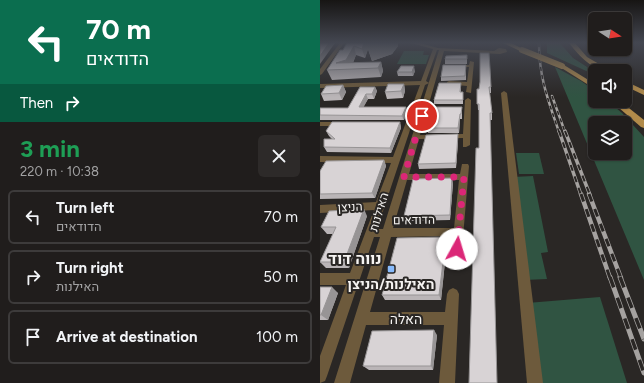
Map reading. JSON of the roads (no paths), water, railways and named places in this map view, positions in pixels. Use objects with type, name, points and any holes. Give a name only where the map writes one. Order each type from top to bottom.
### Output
[{"type":"main road","points":[[554,61],[588,77]]},
{"type":"main road","points":[[561,64],[588,82]]},
{"type":"main road","points":[[632,83],[644,89]]},
{"type":"main road","points":[[632,87],[644,93]]},
{"type":"main road","points":[[632,106],[644,115]]},
{"type":"main road","points":[[623,108],[644,125]]},
{"type":"street","points":[[320,73],[326,61]]},
{"type":"street","name":"האילנות","points":[[320,376],[395,160],[404,124],[436,66],[437,61]]},
{"type":"street","points":[[450,66],[471,64],[469,92]]},
{"type":"street","points":[[320,87],[427,83],[470,84]]},
{"type":"street","name":"האילנות","points":[[342,383],[415,137],[428,108],[427,83]]},
{"type":"street","points":[[504,92],[536,383]]},
{"type":"street","points":[[466,105],[466,144]]},
{"type":"street","points":[[320,125],[352,124]]},
{"type":"street","points":[[415,137],[466,136]]},
{"type":"street","points":[[320,159],[395,160]]},
{"type":"street","points":[[457,249],[465,166]]},
{"type":"street","points":[[404,177],[464,177]]},
{"type":"street","name":"הניצן","points":[[320,209],[379,206]]},
{"type":"street","name":"הדודאים","points":[[370,233],[459,232]]},
{"type":"street","points":[[320,279],[354,279]]},
{"type":"street","points":[[447,383],[453,294]]},
{"type":"street","name":"האלה","points":[[361,319],[451,318]]},
{"type":"railway","points":[[540,61],[542,78],[559,132]]},
{"type":"railway","points":[[552,96],[565,132]]},
{"type":"railway","points":[[559,131],[581,195]]},
{"type":"railway","points":[[565,131],[590,195]]},
{"type":"railway","points":[[581,194],[610,278]]},
{"type":"railway","points":[[589,194],[621,278]]},
{"type":"railway","points":[[610,277],[644,373]]},
{"type":"railway","points":[[620,277],[644,339]]},
{"type":"place","name":"האילנות/הניצן","points":[[391,269]]},
{"type":"district","name":"נווה דוד","points":[[355,258]]}]
